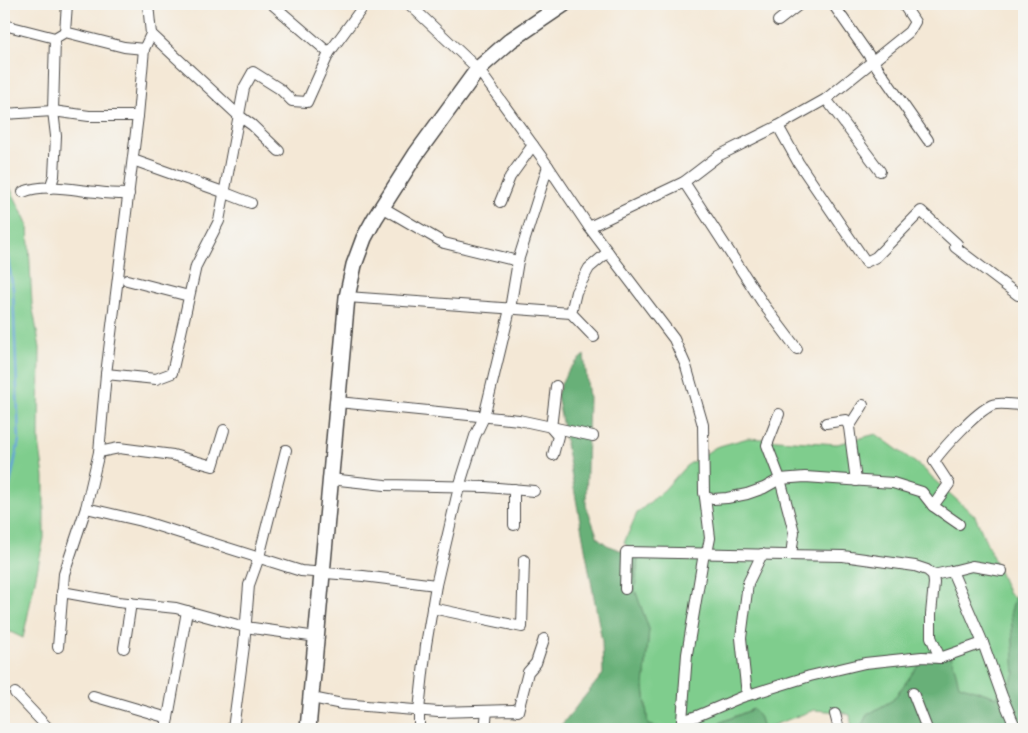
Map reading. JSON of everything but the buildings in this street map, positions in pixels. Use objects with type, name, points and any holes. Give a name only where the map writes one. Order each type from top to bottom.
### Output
[{"type":"street","points":[[65,32],[67,4]]},
{"type":"street","points":[[58,647],[64,574],[86,508],[99,452],[106,374],[133,160],[144,49],[151,34],[148,4]]},
{"type":"street","points":[[272,4],[329,53]]},
{"type":"street","points":[[106,374],[156,379],[172,373],[196,266],[219,222],[223,192],[244,88],[253,72],[280,89],[292,101],[307,102],[329,53],[365,4]]},
{"type":"street","points":[[409,4],[478,69],[548,166],[589,227],[674,339],[686,366],[704,425],[704,493],[710,538],[705,553],[687,654],[682,721],[747,695],[810,676],[865,663],[922,657],[940,658],[983,643]]},
{"type":"street","points":[[308,729],[347,297],[354,265],[364,238],[382,207],[416,154],[478,69],[511,40],[564,4]]},
{"type":"street","points":[[778,21],[800,4]]},
{"type":"street","points":[[833,4],[928,140]]},
{"type":"street","points":[[589,227],[684,182],[718,156],[826,99],[909,32],[915,22],[903,4]]},
{"type":"street","points":[[4,25],[54,38],[65,32],[124,47],[144,49]]},
{"type":"street","points":[[151,34],[279,151]]},
{"type":"street","points":[[50,188],[54,176],[56,136],[53,111],[54,38]]},
{"type":"street","points":[[826,99],[880,171]]},
{"type":"street","points":[[4,114],[53,111],[89,116],[138,116]]},
{"type":"street","points":[[778,126],[798,162],[866,262],[876,257],[921,211],[957,244],[955,247],[1018,295],[1020,292],[1024,296]]},
{"type":"street","points":[[500,202],[510,177],[533,146]]},
{"type":"street","points":[[133,160],[251,203]]},
{"type":"street","points":[[419,729],[418,710],[436,585],[460,487],[475,436],[484,417],[510,309],[518,261],[548,166]]},
{"type":"street","points":[[684,182],[764,306],[797,349]]},
{"type":"street","points":[[23,192],[32,189],[50,188],[129,194]]},
{"type":"street","points":[[382,207],[444,243],[518,261]]},
{"type":"street","points":[[572,313],[576,292],[589,268],[608,252]]},
{"type":"street","points":[[128,280],[189,296]]},
{"type":"street","points":[[347,297],[572,313],[594,337]]},
{"type":"street","points":[[553,455],[558,436],[551,428],[556,386]]},
{"type":"street","points":[[338,402],[519,420],[593,436]]},
{"type":"street","points":[[933,506],[949,484],[934,461],[942,450],[977,415],[994,404],[1024,406]]},
{"type":"street","points":[[849,427],[863,405]]},
{"type":"street","points":[[779,414],[767,445],[780,480],[794,532],[790,555]]},
{"type":"street","points":[[826,423],[846,420],[849,427],[856,481]]},
{"type":"street","points":[[99,452],[119,448],[173,455],[213,466],[224,430]]},
{"type":"street","points":[[233,729],[249,585],[286,450]]},
{"type":"street","points":[[705,497],[728,498],[747,494],[780,480],[805,477],[894,483],[922,492],[933,506],[959,524]]},
{"type":"street","points":[[330,479],[384,485],[486,487],[534,491]]},
{"type":"street","points":[[514,489],[514,525]]},
{"type":"street","points":[[86,508],[142,521],[301,571],[436,585]]},
{"type":"street","points":[[625,589],[626,552],[843,556],[915,566],[927,570],[933,575],[931,637],[940,658]]},
{"type":"street","points":[[747,695],[741,638],[748,583],[762,554]]},
{"type":"street","points":[[432,608],[522,627],[524,560]]},
{"type":"street","points":[[933,575],[972,566],[1002,571]]},
{"type":"street","points":[[952,571],[983,643],[1016,729]]},
{"type":"street","points":[[62,592],[176,608],[245,626],[317,637]]},
{"type":"street","points":[[124,648],[131,603]]},
{"type":"street","points":[[166,729],[187,611]]},
{"type":"street","points":[[312,698],[342,704],[438,712],[518,711],[528,672],[536,663],[544,638]]},
{"type":"street","points":[[15,693],[46,728]]},
{"type":"street","points":[[913,693],[927,729]]},
{"type":"street","points":[[93,696],[168,718]]},
{"type":"street","points":[[485,729],[487,711]]},
{"type":"street","points":[[835,714],[838,729]]},
{"type":"green space","points":[[4,175],[28,225],[32,304],[40,348],[39,441],[44,477],[44,538],[23,638],[4,629]]},
{"type":"green space","points":[[584,355],[589,398],[586,505],[598,538],[607,545],[638,557],[635,590],[649,629],[644,686],[648,725],[666,729],[558,729],[603,674],[602,641],[557,395],[567,373]]},
{"type":"green space","points":[[876,434],[924,469],[975,516],[1008,592],[1015,598],[1011,611],[1015,674],[1008,688],[996,697],[959,685],[952,657],[928,652],[893,700],[867,715],[860,729],[852,729],[850,715],[841,712],[814,710],[763,729],[760,718],[753,709],[704,729],[666,729],[648,725],[644,686],[649,629],[635,590],[638,557],[624,543],[637,513],[664,490],[686,466],[716,447],[748,438],[837,444]]},
{"type":"green space","points":[[1024,574],[1024,729],[860,729],[867,715],[893,700],[928,652],[952,657],[959,685],[996,697],[1008,688],[1015,674],[1011,611],[1020,580]]},
{"type":"green space","points":[[754,709],[760,718],[763,729],[704,729]]},
{"type":"waterway","points":[[4,247],[7,253],[13,289],[19,440],[4,513]]}]
